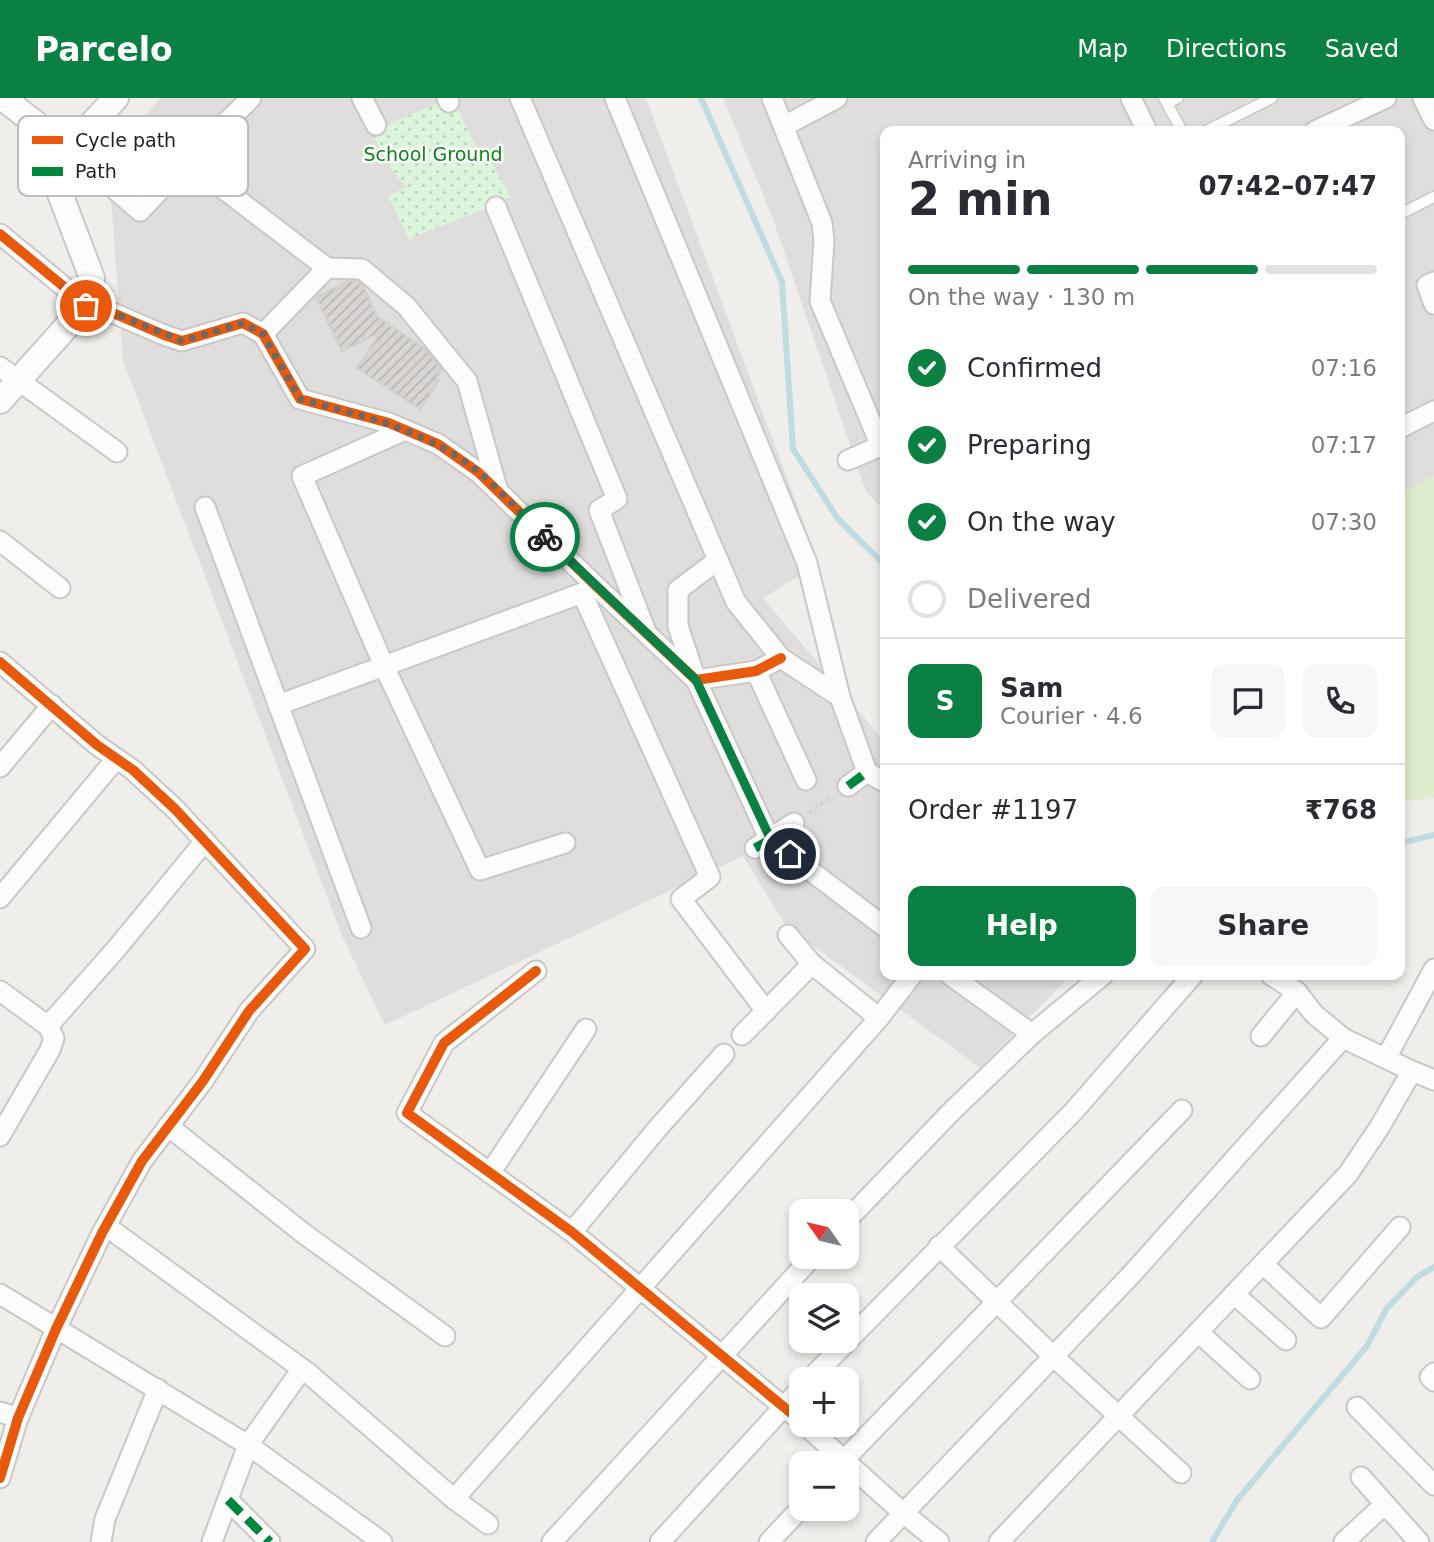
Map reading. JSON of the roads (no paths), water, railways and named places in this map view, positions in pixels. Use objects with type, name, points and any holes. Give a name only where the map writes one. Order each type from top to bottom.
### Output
[{"type":"street","points":[[3,98],[26,116]]},
{"type":"street","points":[[99,116],[116,98]]},
{"type":"street","points":[[233,116],[251,98]]},
{"type":"street","points":[[362,98],[376,125]]},
{"type":"street","points":[[520,98],[561,188],[736,602],[781,658],[840,697]]},
{"type":"street","points":[[615,98],[807,563],[840,697],[867,772],[880,780]]},
{"type":"street","points":[[772,98],[821,223],[824,241],[820,301],[880,437]]},
{"type":"street","points":[[784,126],[837,98]]},
{"type":"street","points":[[1131,98],[1145,126]]},
{"type":"street","points":[[1326,126],[1386,98]]},
{"type":"street","points":[[1423,98],[1434,120]]},
{"type":"street","points":[[0,401],[9,373],[64,332],[86,306],[92,278],[61,196]]},
{"type":"street","points":[[123,196],[140,211],[154,196]]},
{"type":"street","points":[[233,196],[327,268],[362,269],[406,306],[467,381],[499,492]]},
{"type":"street","points":[[496,207],[617,499],[599,510],[646,633]]},
{"type":"street","points":[[0,234],[86,306],[106,310],[182,341],[243,323],[263,334],[300,399],[388,423],[438,444],[478,472],[590,590],[646,633],[696,680]]},
{"type":"street","points":[[263,334],[327,268]]},
{"type":"street","points":[[1434,282],[1427,285],[1434,304]]},
{"type":"street","points":[[9,373],[117,452]]},
{"type":"street","points":[[1405,426],[1434,411]]},
{"type":"street","points":[[405,430],[302,476],[384,666],[481,870],[565,843]]},
{"type":"street","points":[[848,460],[880,445]]},
{"type":"street","points":[[205,508],[361,928]]},
{"type":"street","points":[[0,541],[60,588]]},
{"type":"street","points":[[718,560],[678,590],[678,626],[696,680],[763,844],[880,924]]},
{"type":"street","points":[[278,705],[590,590]]},
{"type":"street","points":[[590,590],[710,877],[681,899],[766,1011]]},
{"type":"street","points":[[696,680],[756,671],[781,658]]},
{"type":"street","points":[[0,662],[97,745],[133,770],[175,809],[305,949],[250,1011],[142,1161],[9,1415],[0,1478]]},
{"type":"street","points":[[756,671],[806,780]]},
{"type":"street","points":[[0,766],[52,705]]},
{"type":"street","points":[[0,898],[116,759]]},
{"type":"street","points":[[848,786],[867,772]]},
{"type":"street","points":[[763,844],[794,823]]},
{"type":"street","points":[[48,1026],[117,948],[205,841]]},
{"type":"street","points":[[788,935],[812,964],[879,1018]]},
{"type":"street","points":[[742,1035],[812,964]]},
{"type":"street","points":[[1385,1058],[1434,968]]},
{"type":"street","points":[[536,971],[444,1043],[407,1113],[572,1232],[789,1411]]},
{"type":"street","points":[[454,1499],[879,1018],[908,980]]},
{"type":"street","points":[[957,980],[1032,1034]]},
{"type":"street","points":[[859,1208],[952,1111],[1032,1034],[1097,980]]},
{"type":"street","points":[[822,1367],[1073,1112],[1189,980]]},
{"type":"street","points":[[1279,980],[1297,992],[1314,1014],[1343,1038],[1434,1080]]},
{"type":"street","points":[[0,991],[48,1026],[54,1038],[50,1050],[0,1136]]},
{"type":"street","points":[[1261,1036],[1297,992]]},
{"type":"street","points":[[490,1173],[586,1029]]},
{"type":"street","points":[[876,1542],[1131,1275],[1343,1038]]},
{"type":"street","points":[[572,1232],[657,1129],[724,1054]]},
{"type":"street","points":[[999,1542],[1348,1174],[1412,1071]]},
{"type":"street","points":[[854,1451],[1182,1110]]},
{"type":"street","points":[[168,1126],[303,1233],[445,1336]]},
{"type":"street","points":[[106,1226],[302,1369],[454,1499],[488,1524]]},
{"type":"street","points":[[1263,1264],[1321,1318],[1400,1227]]},
{"type":"street","points":[[939,1247],[1054,1357],[1181,1472]]},
{"type":"street","points":[[552,1542],[801,1269]]},
{"type":"street","points":[[0,1294],[248,1445],[382,1542]]},
{"type":"street","points":[[1234,1294],[1286,1340]]},
{"type":"street","points":[[1198,1332],[1250,1379]]},
{"type":"street","points":[[212,1542],[248,1445],[302,1369]]},
{"type":"street","points":[[1434,1373],[1430,1377],[1434,1381]]},
{"type":"street","points":[[101,1542],[105,1520],[158,1389]]},
{"type":"street","points":[[660,1542],[789,1400]]},
{"type":"street","points":[[1357,1407],[1434,1485]]},
{"type":"street","points":[[817,1437],[832,1451]]},
{"type":"street","points":[[859,1476],[939,1542]]},
{"type":"street","points":[[1361,1477],[1419,1542]]},
{"type":"street","points":[[228,1500],[270,1542]]},
{"type":"street","points":[[1345,1542],[1385,1504]]},
{"type":"street","points":[[769,1542],[789,1521]]},
{"type":"lane","points":[[1178,98],[1166,101],[1179,126]]},
{"type":"lane","points":[[1216,126],[1272,98]]},
{"type":"lane","points":[[1405,212],[1434,197]]},
{"type":"waterway","points":[[701,98],[782,282],[793,449],[838,519],[880,560]]},
{"type":"waterway","points":[[1405,842],[1434,835]]},
{"type":"waterway","points":[[1212,1542],[1237,1500],[1367,1346],[1387,1308],[1417,1277],[1434,1267]]},
{"type":"park label","name":"School Ground","points":[[433,154]]}]
